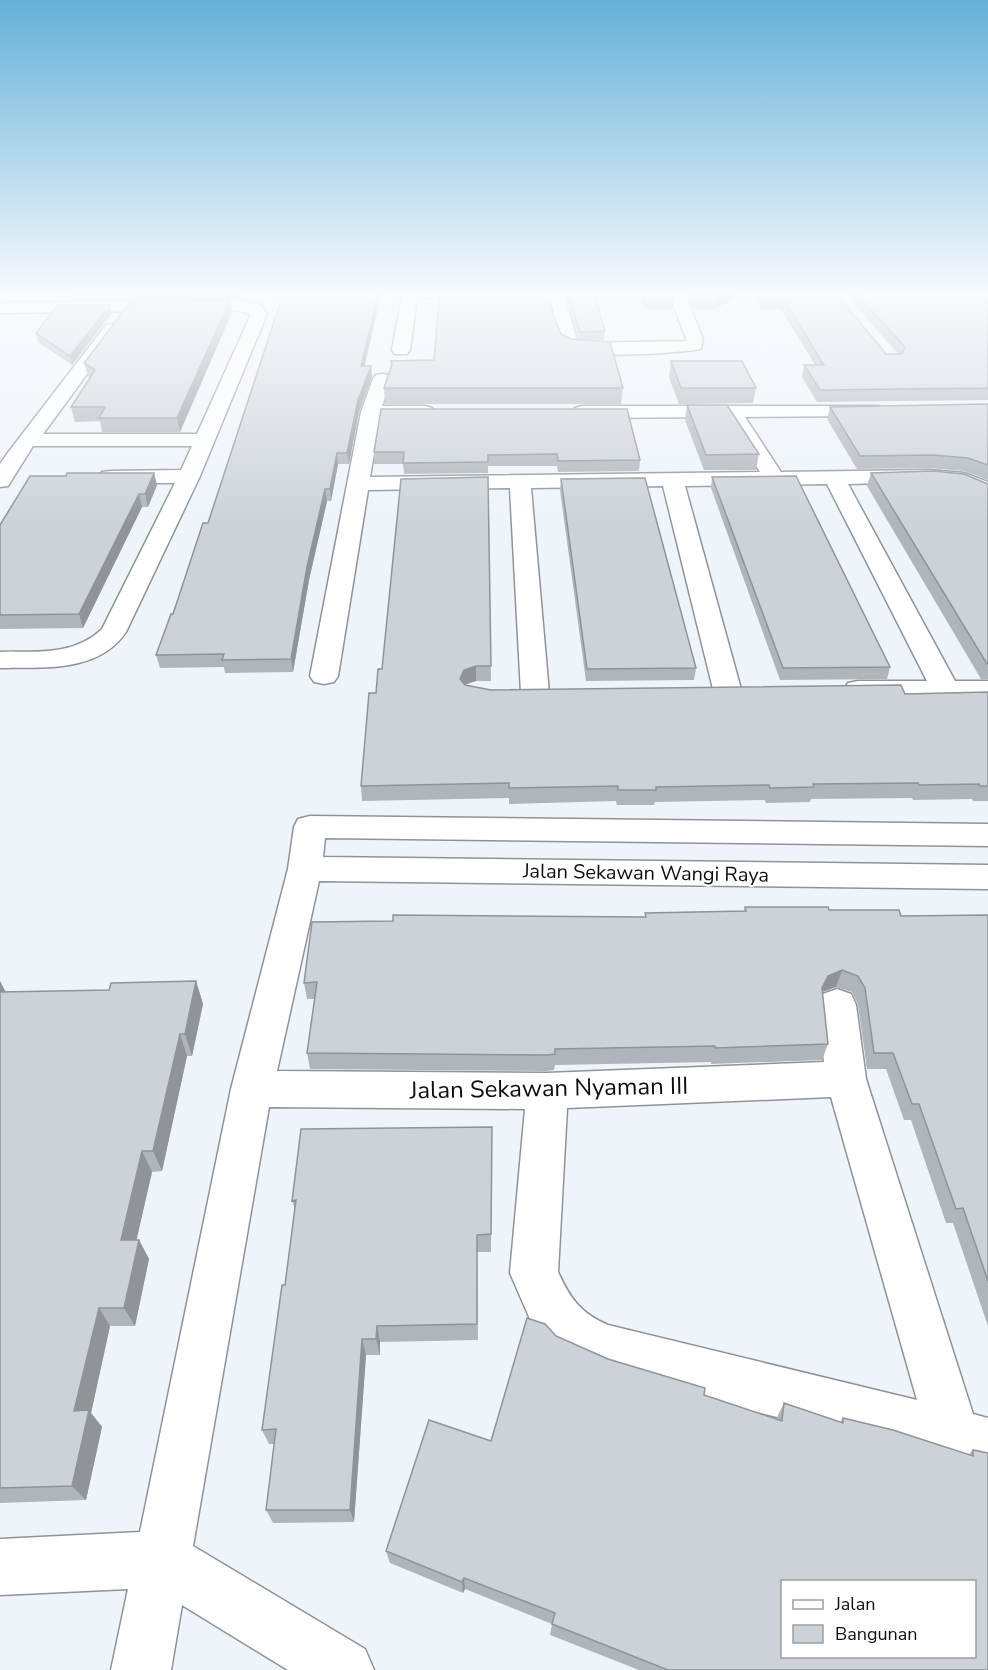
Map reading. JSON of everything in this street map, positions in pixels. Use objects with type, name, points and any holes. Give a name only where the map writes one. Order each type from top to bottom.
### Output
[{"type":"street","points":[[25,478],[4,469],[82,369]]},
{"type":"street","points":[[0,660],[76,656],[93,651],[106,642],[189,476],[235,369]]},
{"type":"street","points":[[324,676],[371,412],[382,380]]},
{"type":"street","points":[[569,412],[895,410]]},
{"type":"street","points":[[371,412],[441,412]]},
{"type":"street","points":[[732,412],[774,477]]},
{"type":"street","points":[[28,440],[204,440]]},
{"type":"street","points":[[84,477],[189,476]]},
{"type":"street","points":[[357,484],[928,476],[964,479],[988,489]]},
{"type":"street","points":[[834,477],[945,689]]},
{"type":"street","points":[[672,479],[726,689]]},
{"type":"street","points":[[520,482],[536,693]]},
{"type":"street","points":[[830,689],[988,689]]},
{"type":"street","points":[[141,1670],[160,1559],[252,1089],[307,848],[988,835]]},
{"type":"street","name":"Jalan Sekawan Wangi Raya","points":[[307,848],[988,877]]},
{"type":"street","points":[[837,1005],[846,1079],[971,1439]]},
{"type":"street","name":"Jalan Sekawan Nyaman III","points":[[252,1089],[547,1092],[846,1079]]},
{"type":"street","points":[[547,1092],[534,1273],[550,1309],[572,1334],[606,1349],[971,1439]]},
{"type":"street","points":[[0,1567],[160,1559],[344,1670]]},
{"type":"building","points":[[93,369],[199,369],[177,418],[99,418],[105,407],[71,407],[95,370]]},
{"type":"building","points":[[258,369],[370,369],[358,400],[347,453],[337,453],[330,489],[325,489],[307,567],[291,659],[222,660],[224,654],[156,655],[171,614],[173,614],[203,523],[208,523]]},
{"type":"building","points":[[390,369],[618,369],[623,388],[384,388]]},
{"type":"building","points":[[674,369],[746,369],[756,388],[681,388]]},
{"type":"building","points":[[807,369],[988,369],[988,388],[820,390]]},
{"type":"building","points":[[988,404],[988,465],[968,458],[933,455],[860,456],[830,407]]},
{"type":"building","points":[[687,405],[727,405],[759,454],[706,455]]},
{"type":"building","points":[[381,409],[627,409],[640,460],[558,461],[557,454],[488,455],[488,462],[403,463],[404,452],[374,452]]},
{"type":"building","points":[[933,471],[964,474],[988,484],[988,664],[871,473]]},
{"type":"building","points":[[67,473],[154,473],[145,494],[139,494],[79,614],[0,615],[0,525],[30,476],[66,476]]},
{"type":"building","points":[[796,476],[890,667],[783,668],[712,477]]},
{"type":"building","points":[[488,477],[491,666],[476,666],[464,670],[460,679],[465,685],[491,690],[901,685],[905,694],[988,692],[988,786],[979,784],[919,785],[918,783],[813,784],[814,787],[770,788],[769,785],[618,790],[618,786],[509,788],[509,783],[361,786],[369,693],[376,693],[378,669],[382,669],[401,479]]},
{"type":"building","points":[[645,478],[696,668],[587,669],[561,479]]},
{"type":"building","points":[[745,907],[899,910],[901,916],[988,915],[988,1281],[963,1208],[956,1209],[919,1104],[912,1104],[893,1053],[874,1053],[865,988],[858,976],[842,970],[828,976],[822,988],[828,1044],[715,1048],[715,1046],[555,1049],[555,1054],[548,1055],[307,1053],[317,982],[304,983],[312,922],[393,921],[393,915],[646,917],[645,913],[746,911]]},
{"type":"building","points":[[196,981],[185,1034],[180,1034],[153,1151],[142,1151],[121,1240],[139,1240],[124,1308],[99,1308],[74,1411],[89,1410],[72,1486],[0,1488],[0,992],[109,990],[111,983]]},
{"type":"building","points":[[492,1127],[491,1234],[477,1235],[477,1324],[377,1326],[376,1339],[362,1339],[350,1510],[266,1510],[276,1429],[262,1430],[282,1285],[285,1285],[296,1200],[292,1201],[301,1129]]},
{"type":"building","points":[[527,1318],[545,1324],[556,1336],[608,1359],[705,1388],[704,1395],[782,1421],[784,1403],[843,1423],[843,1418],[893,1430],[973,1456],[973,1450],[988,1453],[988,1670],[668,1670],[552,1624],[555,1613],[464,1578],[462,1582],[386,1551],[429,1420],[491,1441]]}]
